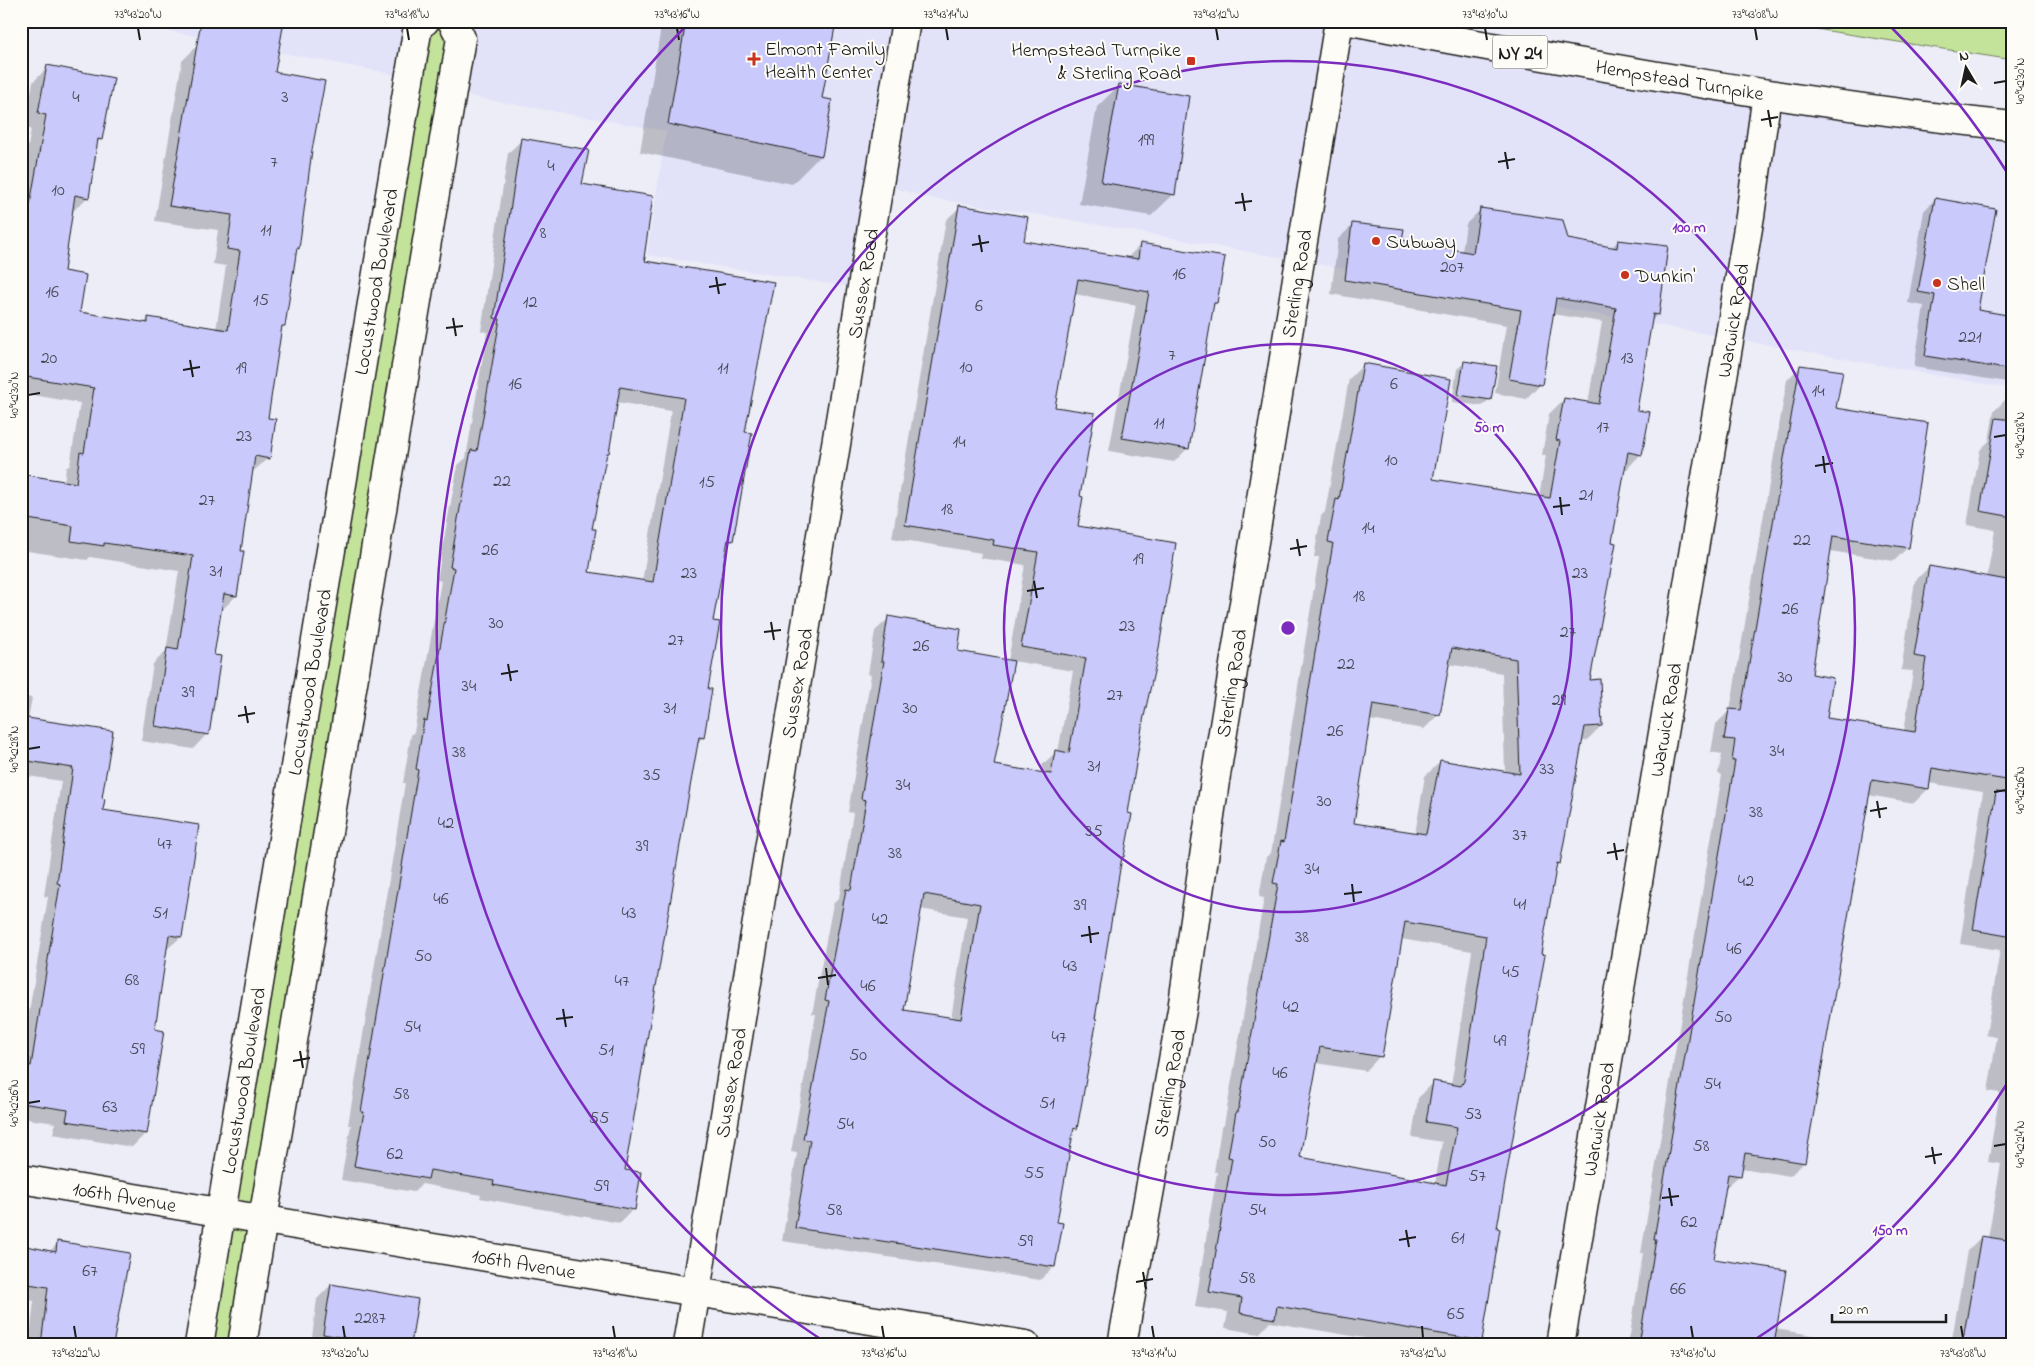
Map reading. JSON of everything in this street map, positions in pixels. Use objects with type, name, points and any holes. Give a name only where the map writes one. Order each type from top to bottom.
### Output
[{"type":"street","name":"Locustwood Boulevard","points":[[199,1345],[418,26],[425,21]]},
{"type":"street","name":"Locustwood Boulevard","points":[[242,1345],[376,536],[461,38],[452,21]]},
{"type":"street","name":"Sussex Road","points":[[687,1345],[906,21]]},
{"type":"street","name":"Sterling Road","points":[[1122,1345],[1182,1010],[1215,781],[1339,21]]},
{"type":"street","name":"Hempstead Turnpike","points":[[1350,21],[1767,94],[1858,108],[2013,126]]},
{"type":"street","name":"Warwick Road","points":[[1560,1345],[1750,216],[1767,94]]},
{"type":"street","points":[[334,528],[376,536]]},
{"type":"street","name":"106th Avenue","points":[[21,1179],[1026,1345]]},
{"type":"shaded area","points":[[117,21],[425,21],[409,79],[377,71]]},
{"type":"shaded area","points":[[452,21],[1350,21],[2013,126],[2013,389],[1060,218],[925,197],[887,186],[869,290],[647,255],[666,131],[483,99],[452,91]]},
{"type":"green space","points":[[425,21],[452,21],[242,1345],[199,1345]]},
{"type":"green space","points":[[1765,21],[2013,21],[2013,60]]},
{"type":"building","points":[[201,21],[284,21],[275,72],[325,81],[312,150],[299,249],[297,248],[285,326],[282,326],[268,418],[276,419],[270,459],[255,456],[241,551],[244,551],[237,596],[224,594],[214,655],[221,656],[209,735],[155,726],[167,648],[178,650],[193,556],[104,543],[104,546],[71,541],[73,526],[21,518],[21,474],[76,483],[80,452],[84,453],[94,388],[21,376],[21,254],[46,115],[38,113],[47,65],[114,78],[102,140],[98,139],[89,198],[75,195],[64,271],[86,275],[80,312],[148,323],[148,317],[228,330],[240,251],[227,249],[232,215],[169,206]]},
{"type":"building","name":"Elmont Family Health Center","points":[[686,21],[836,21],[822,98],[832,100],[822,156],[668,124]]},
{"type":"building","points":[[1119,84],[1189,96],[1175,195],[1101,182]]},
{"type":"building","points":[[521,138],[589,150],[582,184],[653,196],[645,261],[774,282],[745,432],[752,433],[733,541],[728,540],[713,621],[720,622],[708,689],[712,689],[704,738],[699,737],[625,1170],[641,1172],[635,1210],[493,1185],[494,1181],[430,1170],[428,1179],[354,1166],[364,1112],[361,1112],[418,770],[416,769],[424,720],[427,721],[454,568],[450,567],[458,519],[471,450],[477,451],[500,319],[494,318]],"holes":[[[620,387],[684,398],[653,582],[589,572],[596,529],[592,529],[607,453],[609,453]]]},
{"type":"building","points":[[1935,198],[1996,209],[1978,310],[2013,316],[2013,370],[1925,356],[1935,295],[1918,292]]},
{"type":"building","points":[[959,205],[1028,217],[1024,241],[1138,259],[1140,243],[1225,257],[1217,303],[1214,303],[1189,449],[1122,438],[1149,292],[1078,279],[1055,407],[1095,413],[1080,496],[1083,497],[1078,526],[1176,543],[1158,654],[1143,721],[1128,813],[1132,814],[1124,857],[1122,857],[1095,1019],[1097,1019],[1077,1129],[1074,1128],[1057,1222],[1063,1223],[1055,1267],[795,1228],[810,1140],[803,1139],[829,1001],[825,1000],[846,889],[851,890],[866,800],[861,799],[884,661],[881,661],[888,616],[961,629],[958,651],[1014,661],[994,765],[1051,774],[1055,750],[1069,753],[1086,658],[1021,647],[1038,552],[993,545],[994,540],[905,525]],"holes":[[[924,894],[980,904],[961,1019],[904,1010]]]},
{"type":"building","points":[[1480,208],[1563,220],[1568,239],[1617,248],[1618,240],[1668,246],[1659,315],[1653,314],[1637,410],[1650,412],[1642,455],[1628,452],[1612,542],[1616,543],[1590,680],[1600,679],[1602,726],[1585,727],[1560,864],[1557,863],[1541,954],[1545,955],[1497,1228],[1500,1229],[1482,1341],[1277,1306],[1275,1319],[1240,1313],[1242,1298],[1209,1292],[1232,1158],[1228,1157],[1236,1112],[1238,1112],[1278,884],[1273,883],[1281,841],[1284,842],[1333,543],[1328,542],[1336,499],[1339,500],[1363,363],[1451,379],[1433,479],[1550,498],[1560,441],[1556,440],[1564,398],[1599,404],[1616,308],[1556,298],[1542,385],[1509,379],[1521,310],[1345,280],[1352,223],[1404,229],[1402,240],[1473,253]],"holes":[[[1452,648],[1516,659],[1520,774],[1440,760],[1426,834],[1354,823],[1373,704],[1440,715]],[[1405,922],[1486,936],[1464,1081],[1461,1086],[1433,1081],[1426,1122],[1457,1127],[1446,1185],[1300,1157],[1320,1047],[1382,1057]]]},
{"type":"building","points":[[1464,361],[1497,366],[1491,400],[1458,395]]},
{"type":"building","points":[[1800,365],[1843,371],[1836,408],[1928,423],[1909,548],[1833,536],[1812,674],[1833,678],[1827,718],[1915,732],[1926,658],[1914,656],[1929,566],[2013,581],[2013,781],[1932,768],[1929,789],[1872,780],[1805,1163],[1745,1153],[1741,1176],[1728,1174],[1714,1259],[1786,1270],[1774,1345],[1639,1345],[1656,1239],[1654,1239],[1735,761],[1732,761],[1735,740],[1724,739],[1729,709],[1741,710]]},
{"type":"building","points":[[1996,418],[2013,420],[2013,517],[1980,511]]},
{"type":"building","points":[[21,717],[113,731],[102,798],[105,799],[103,810],[199,825],[182,937],[169,935],[155,1029],[164,1031],[147,1134],[66,1121],[68,1110],[21,1103],[21,1064],[31,1066],[60,884],[57,883],[73,768],[21,760]]},
{"type":"building","points":[[1996,792],[2013,794],[2013,937],[1973,930]]},
{"type":"building","points":[[1981,1236],[2013,1241],[2013,1345],[1962,1345]]},
{"type":"building","points":[[57,1241],[130,1253],[113,1345],[41,1345],[48,1287],[21,1283],[21,1245],[56,1252]]},
{"type":"building","points":[[331,1284],[418,1299],[411,1345],[385,1345],[323,1334]]},
{"type":"place","name":"Elmont Family Health Center","points":[[754,59]]},
{"type":"place","name":"Hempstead Turnpike & Sterling Road","points":[[1191,61]]},
{"type":"place","name":"Subway","points":[[1376,241]]},
{"type":"place","name":"Dunkin'","points":[[1625,275]]},
{"type":"place","name":"Shell","points":[[1937,283]]}]
